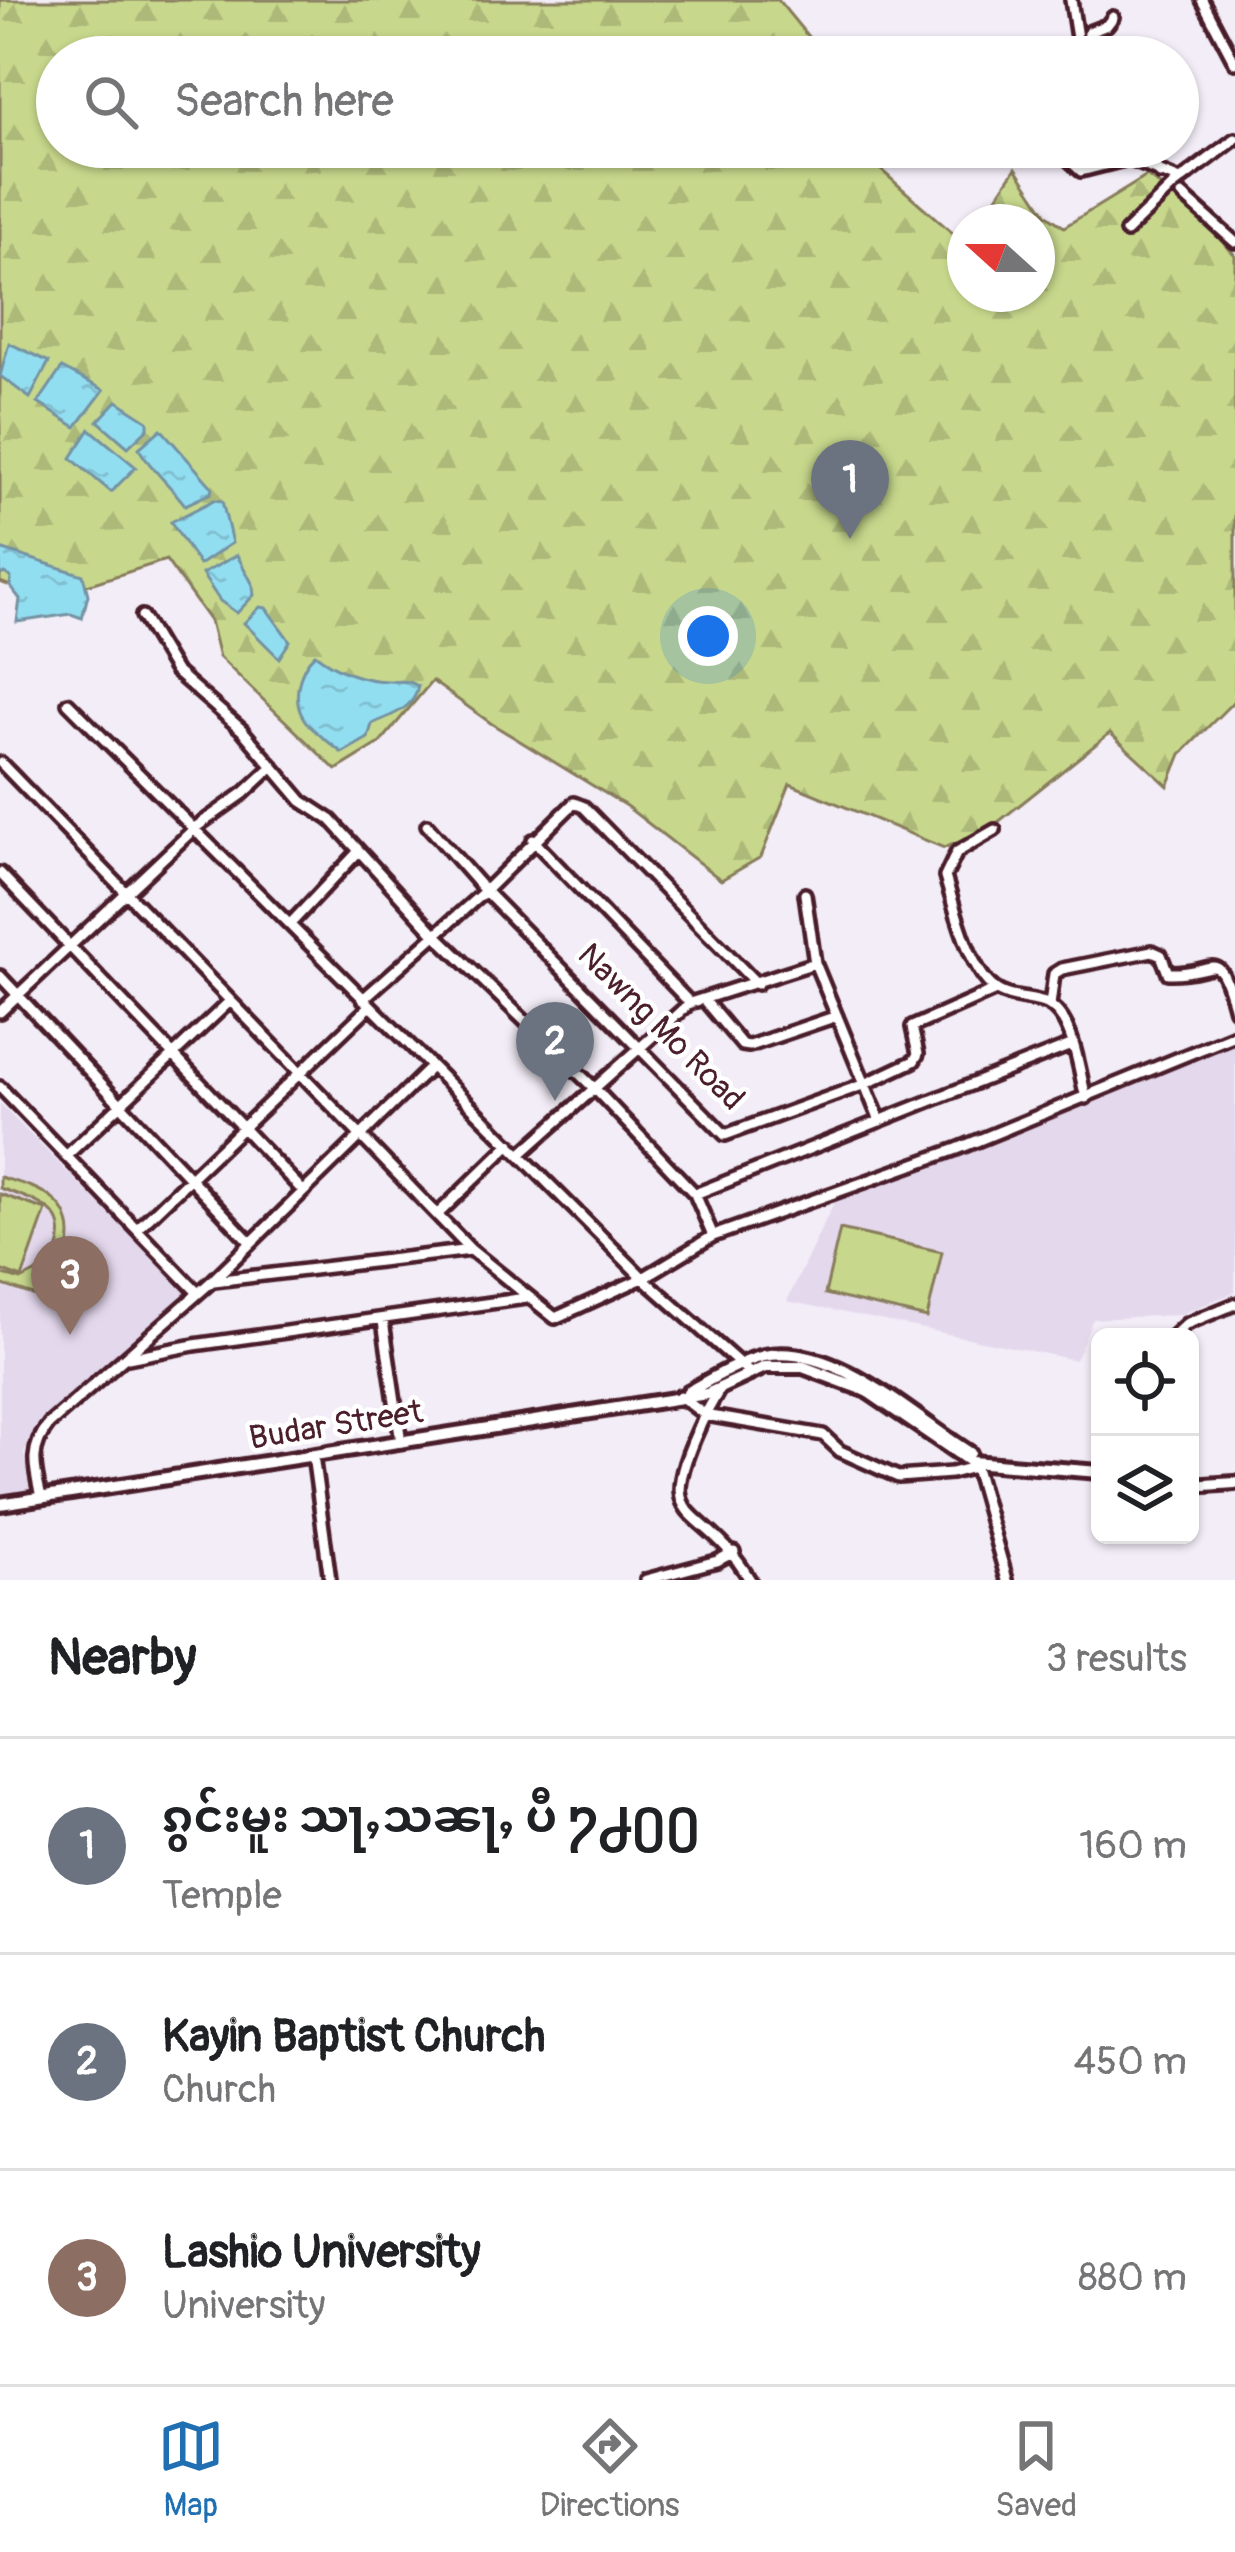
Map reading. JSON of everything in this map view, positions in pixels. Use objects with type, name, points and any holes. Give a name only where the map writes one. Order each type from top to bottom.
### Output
[{"type":"main road","points":[[680,1396],[746,1370],[780,1365],[829,1375],[867,1391],[974,1462],[1091,1468]]},
{"type":"main road","name":"Budar Street","points":[[0,1504],[719,1390],[746,1370]]},
{"type":"main road","points":[[1199,1482],[1235,1480]]},
{"type":"street","points":[[1072,0],[1079,36]]},
{"type":"street","points":[[1202,0],[1235,63]]},
{"type":"street","points":[[1088,36],[1113,17]]},
{"type":"street","points":[[1199,166],[1235,139]]},
{"type":"street","points":[[1147,168],[1180,181]]},
{"type":"street","points":[[1155,168],[1160,174]]},
{"type":"street","points":[[1126,232],[1197,168]]},
{"type":"street","points":[[1182,195],[1235,242]]},
{"type":"street","points":[[142,616],[176,671],[242,730],[302,801],[331,820],[435,934],[695,1194],[713,1236]]},
{"type":"street","points":[[68,703],[644,1278],[746,1370]]},
{"type":"street","points":[[1,763],[471,1250],[555,1318],[644,1278],[713,1236],[957,1149],[1235,1035]]},
{"type":"street","points":[[0,1012],[196,827],[244,794],[271,767]]},
{"type":"street","points":[[137,1229],[568,806],[579,803],[758,984]]},
{"type":"street","name":"Nawng Mo Road","points":[[427,825],[725,1135],[865,1084],[917,1058],[910,1033],[917,1023],[996,990]]},
{"type":"street","points":[[995,830],[957,852],[945,877],[981,975],[996,990],[1050,1005],[1065,1022],[1086,1098]]},
{"type":"street","points":[[533,840],[690,1003]]},
{"type":"street","points":[[292,922],[359,851]]},
{"type":"street","points":[[0,873],[302,1191]]},
{"type":"street","points":[[805,894],[815,963],[880,1121]]},
{"type":"street","points":[[1050,1005],[1052,982],[1062,969],[1152,951],[1161,956],[1168,973],[1219,967],[1226,974],[1235,1010]]},
{"type":"street","points":[[521,1154],[690,1003],[815,963]]},
{"type":"street","points":[[0,976],[251,1243]]},
{"type":"street","points":[[704,1001],[742,1045],[749,1046],[837,1016]]},
{"type":"street","points":[[65,1156],[228,1003]]},
{"type":"street","points":[[695,1194],[1071,1046]]},
{"type":"street","points":[[41,1497],[33,1454],[49,1424],[211,1282],[431,1067]]},
{"type":"street","points":[[0,1087],[197,1292]]},
{"type":"street","points":[[438,1214],[509,1144]]},
{"type":"street","points":[[211,1282],[471,1250]]},
{"type":"street","points":[[123,1359],[526,1298]]},
{"type":"street","points":[[1182,1328],[1235,1304]]},
{"type":"street","points":[[383,1321],[400,1442]]},
{"type":"street","points":[[719,1390],[682,1462],[678,1490],[688,1515],[734,1552],[750,1580]]},
{"type":"street","points":[[680,1396],[705,1415],[823,1436],[840,1451],[898,1477],[951,1473],[974,1462],[1007,1580]]},
{"type":"street","points":[[313,1455],[330,1580]]},
{"type":"street","points":[[646,1580],[734,1552]]},
{"type":"shaded area","points":[[1235,1043],[1235,1292],[1179,1315],[1093,1319],[1075,1360],[787,1301],[835,1200]]},
{"type":"shaded area","points":[[0,1104],[186,1291],[34,1436],[24,1453],[31,1492],[0,1495]]},
{"type":"green space","points":[[0,0],[778,0],[808,36],[36,36],[36,168],[879,168],[947,228],[947,312],[1055,312],[1055,221],[1064,227],[1147,176],[1188,207],[1235,255],[1235,700],[1181,754],[1168,786],[1110,733],[987,831],[944,848],[790,784],[761,857],[721,880],[626,806],[492,724],[432,681],[380,743],[336,770],[219,657],[210,621],[166,560],[43,599],[0,582]]},
{"type":"green space","points":[[1016,168],[1040,204],[992,204]]},
{"type":"green space","points":[[0,1177],[49,1196],[68,1222],[65,1258],[39,1284],[46,1287],[42,1298],[0,1284],[0,1274],[21,1280],[50,1265],[61,1233],[58,1222],[42,1205],[0,1188]]},
{"type":"green space","points":[[0,1194],[46,1210],[22,1278],[0,1270]]},
{"type":"green space","points":[[840,1229],[942,1252],[927,1318],[825,1294]]},
{"type":"water","points":[[9,343],[49,362],[30,398],[0,376]]},
{"type":"water","points":[[62,368],[104,390],[76,427],[38,403]]},
{"type":"water","points":[[117,401],[148,421],[148,428],[128,447],[98,421]]},
{"type":"water","points":[[90,429],[136,467],[111,492],[71,458]]},
{"type":"water","points":[[161,429],[212,487],[211,493],[185,505],[147,461],[139,448]]},
{"type":"water","points":[[214,500],[222,501],[232,543],[199,565],[171,522]]},
{"type":"water","points":[[0,549],[83,575],[88,595],[82,618],[71,614],[17,622],[20,599],[10,586],[11,578],[0,575]]},
{"type":"water","points":[[237,555],[254,595],[237,613],[220,601],[202,574]]},
{"type":"water","points":[[260,607],[266,608],[290,641],[279,658],[244,623]]},
{"type":"water","points":[[315,654],[359,677],[414,684],[416,694],[401,710],[372,724],[368,738],[342,753],[300,711],[299,684]]},
{"type":"place","name":"ၵွင်းမူး သႃႇသၼႃႇ ပီ ႒႕႐႐","points":[[850,539]]},
{"type":"place","name":"Kayin Baptist Church","points":[[555,1101]]},
{"type":"place","name":"Lashio University","points":[[70,1335]]}]
